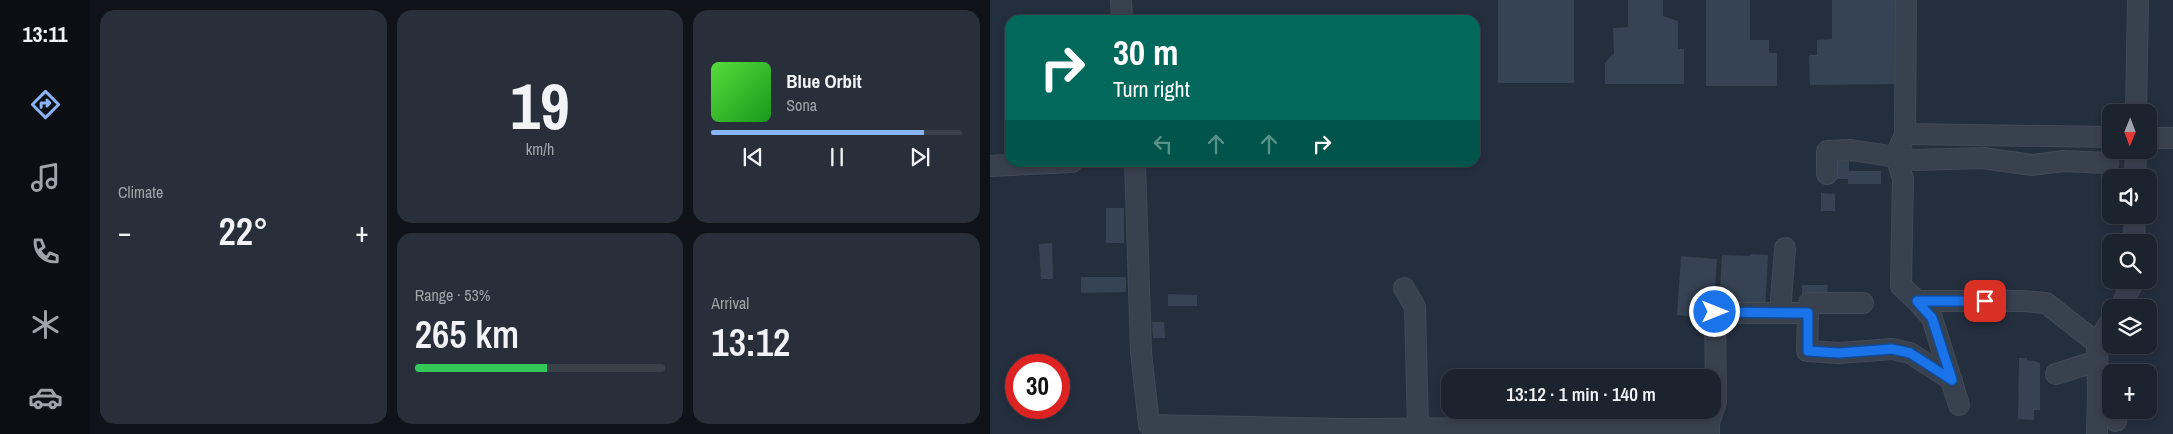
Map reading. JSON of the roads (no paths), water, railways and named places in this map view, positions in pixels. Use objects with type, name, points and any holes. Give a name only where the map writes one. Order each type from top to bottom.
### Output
[{"type":"street","points":[[1121,0],[1122,15]]},
{"type":"street","points":[[1906,0],[1905,134],[1896,156],[1903,179],[1901,286],[1932,318],[1959,405]]},
{"type":"street","points":[[2136,104],[2138,0]]},
{"type":"street","points":[[1905,134],[2102,137]]},
{"type":"street","points":[[2158,138],[2173,138]]},
{"type":"street","points":[[1827,174],[1827,151],[1851,150],[1915,160],[1983,158],[2032,165],[2064,161],[2108,163]]},
{"type":"street","points":[[990,166],[1005,165]]},
{"type":"street","points":[[1135,167],[1141,352],[1149,425],[1343,429],[1709,430],[1716,402],[1715,312],[1808,313]]},
{"type":"street","points":[[1780,313],[1784,248]]},
{"type":"street","points":[[1404,288],[1415,307],[1418,428]]},
{"type":"street","points":[[1917,301],[2022,301],[2046,303],[2097,352]]},
{"type":"street","points":[[1863,303],[1809,303],[1808,351],[1839,353],[1892,349],[1910,353],[1952,380]]},
{"type":"street","points":[[2097,434],[2097,352],[2102,341]]},
{"type":"street","points":[[2056,374],[2097,352]]},
{"type":"street","points":[[2098,392],[2102,405],[2116,421]]}]
